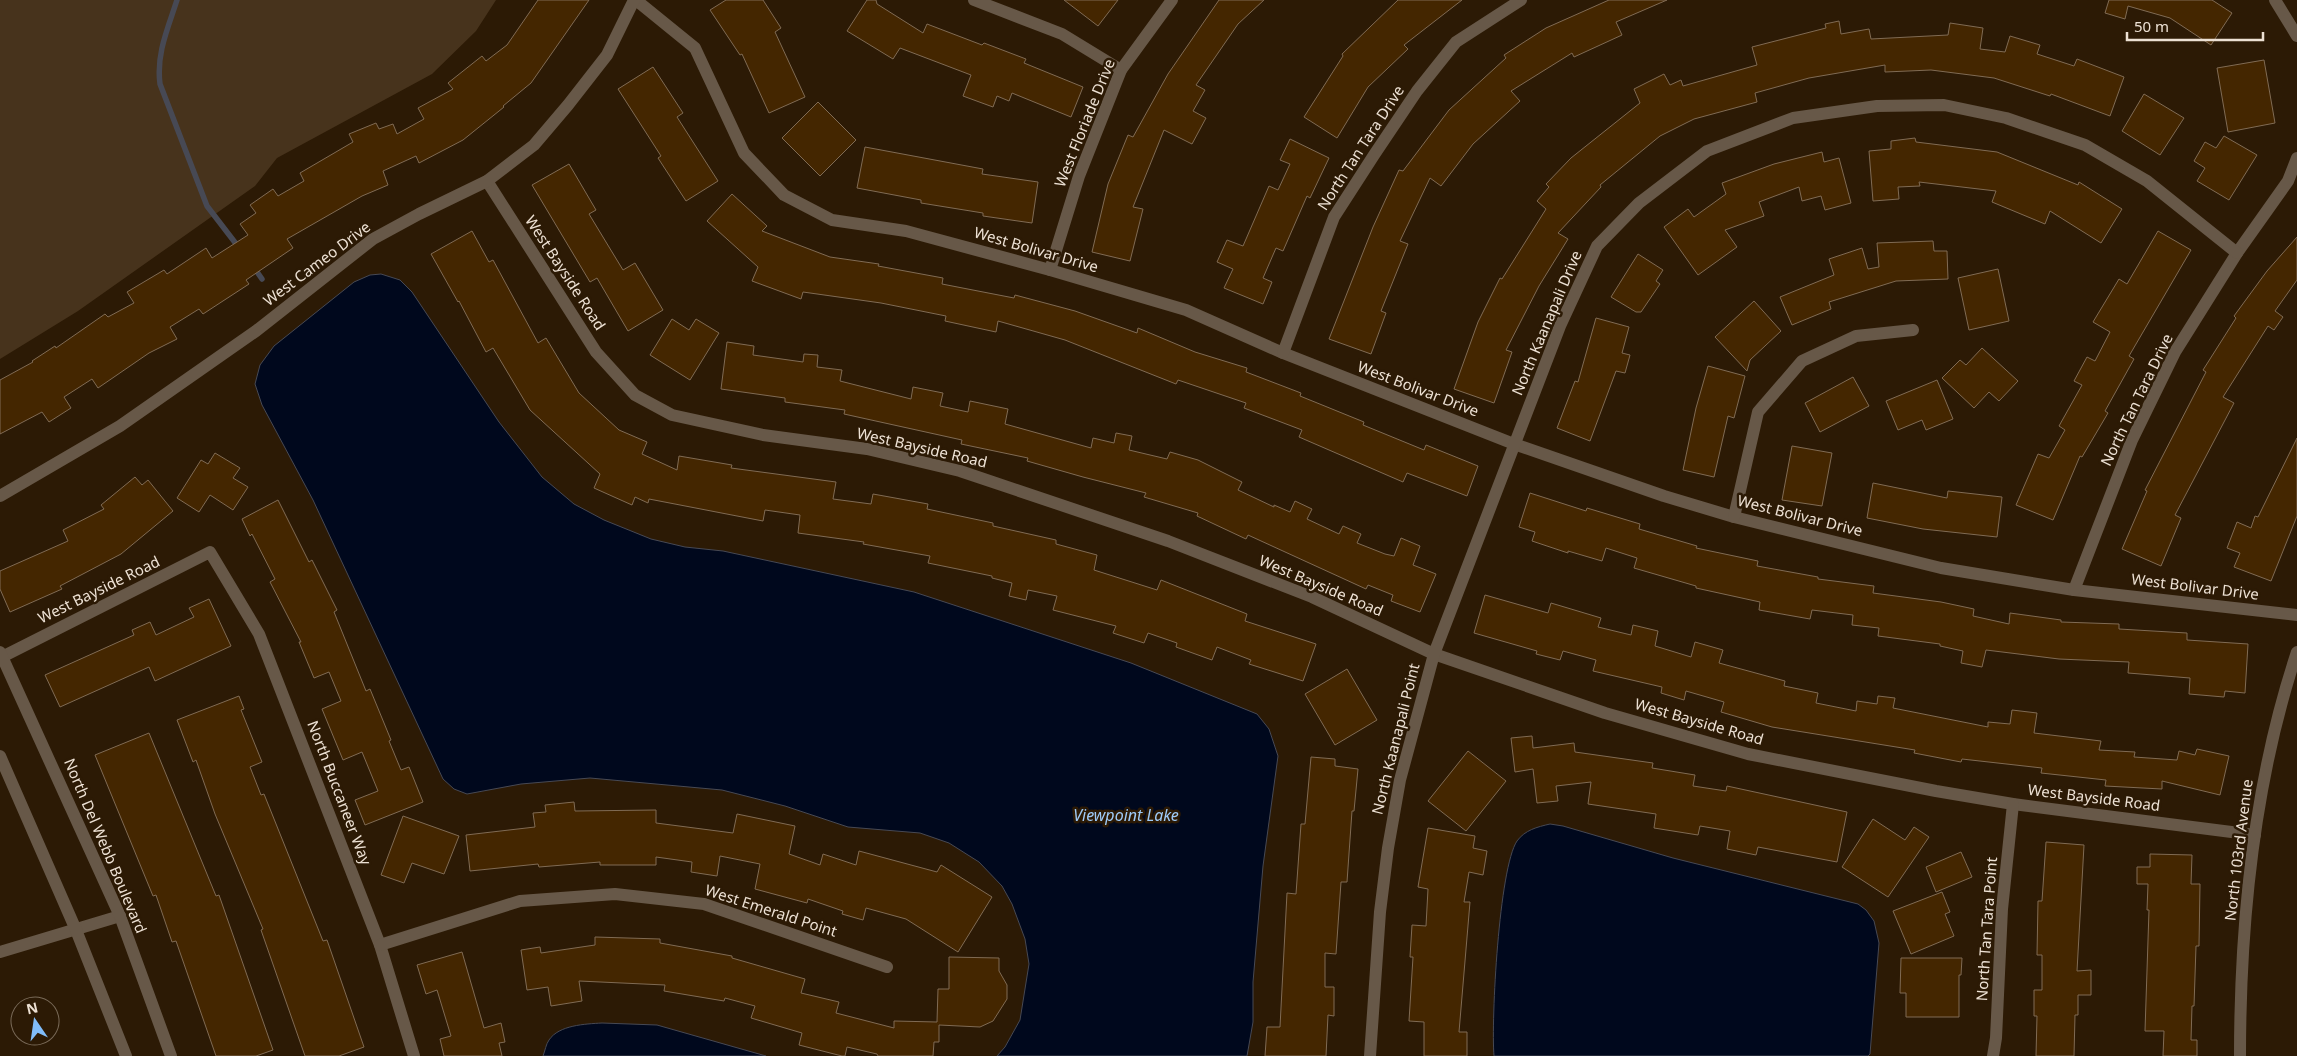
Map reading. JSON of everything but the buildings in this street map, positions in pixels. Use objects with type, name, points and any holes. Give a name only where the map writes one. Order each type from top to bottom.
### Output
[{"type":"street","name":"West Cameo Drive","points":[[0,496],[128,420],[256,331],[373,239],[487,181],[534,144],[568,105],[607,55],[635,0]]},
{"type":"street","name":"West Bolivar Drive","points":[[635,0],[695,48],[744,154],[784,195],[832,220],[906,231],[1050,270],[1186,310],[1283,353],[1514,444],[1664,496],[1734,517],[1941,568],[2074,590],[2297,615]]},
{"type":"street","points":[[974,0],[1062,34],[1121,70]]},
{"type":"street","name":"West Floriade Drive","points":[[1050,270],[1079,176],[1121,70],[1172,0]]},
{"type":"street","name":"North Tan Tara Drive","points":[[1283,353],[1334,217],[1374,155],[1418,91],[1456,42],[1521,0]]},
{"type":"street","points":[[2275,0],[2297,36]]},
{"type":"street","name":"North Kaanapali Drive","points":[[1514,444],[1560,326],[1598,246],[1638,203],[1707,151],[1794,118],[1877,106],[1944,105],[2006,118],[2085,145],[2147,181],[2237,253]]},
{"type":"street","name":"North Tan Tara Drive","points":[[2074,590],[2136,432],[2175,352],[2237,253],[2288,181],[2297,158]]},
{"type":"street","name":"West Bayside Road","points":[[487,181],[596,352],[635,395],[672,415],[763,435],[867,449],[960,471],[1168,541],[1312,597],[1434,654],[1604,712],[1748,754],[1936,792],[2013,804],[2255,835]]},
{"type":"street","points":[[1734,517],[1758,412],[1802,361],[1856,336],[1913,330]]},
{"type":"street","name":"North Kaanapali Point","points":[[1370,1056],[1380,912],[1388,848],[1400,780],[1434,654],[1514,444]]},
{"type":"street","name":"West Bayside Road","points":[[1,654],[210,552]]},
{"type":"street","name":"North Buccaneer Way","points":[[210,552],[260,634],[380,946],[414,1056]]},
{"type":"street","name":"North 103rd Avenue","points":[[2240,1056],[2244,938],[2255,835],[2280,704],[2297,652]]},
{"type":"street","name":"North Del Webb Boulevard","points":[[1,654],[120,916],[172,1056]]},
{"type":"street","points":[[0,756],[76,930],[126,1056]]},
{"type":"street","name":"North Tan Tara Point","points":[[1993,1056],[1996,1038],[2002,909],[2013,804]]},
{"type":"street","name":"West Emerald Point","points":[[380,946],[520,901],[615,894],[704,904],[887,967]]},
{"type":"street","points":[[0,952],[120,916]]},
{"type":"shaded area","points":[[0,0],[496,0],[476,31],[432,74],[277,158],[255,186],[78,311],[0,359]]},
{"type":"water","name":"Viewpoint Lake","points":[[381,274],[400,280],[412,292],[499,422],[542,477],[574,504],[604,520],[651,539],[685,547],[723,551],[914,592],[1131,663],[1257,714],[1269,729],[1278,756],[1263,866],[1253,982],[1253,1022],[1247,1056],[997,1056],[1005,1047],[1020,1020],[1029,964],[1025,939],[1012,904],[1002,886],[979,862],[949,843],[920,833],[848,827],[785,806],[722,790],[590,778],[521,784],[467,794],[454,789],[443,779],[313,500],[262,405],[255,384],[260,365],[274,346],[354,282],[370,275]]},
{"type":"water","points":[[1550,824],[1563,826],[1673,858],[1858,904],[1866,910],[1874,921],[1879,943],[1870,1054],[1868,1056],[1494,1056],[1495,979],[1505,881],[1517,841],[1524,834]]},
{"type":"water","points":[[602,1023],[657,1025],[766,1056],[543,1056],[549,1040],[559,1031],[573,1026]]},
{"type":"waterway","points":[[177,0],[161,52],[160,84],[207,206],[240,249]]},
{"type":"waterway","points":[[253,266],[262,279]]}]
